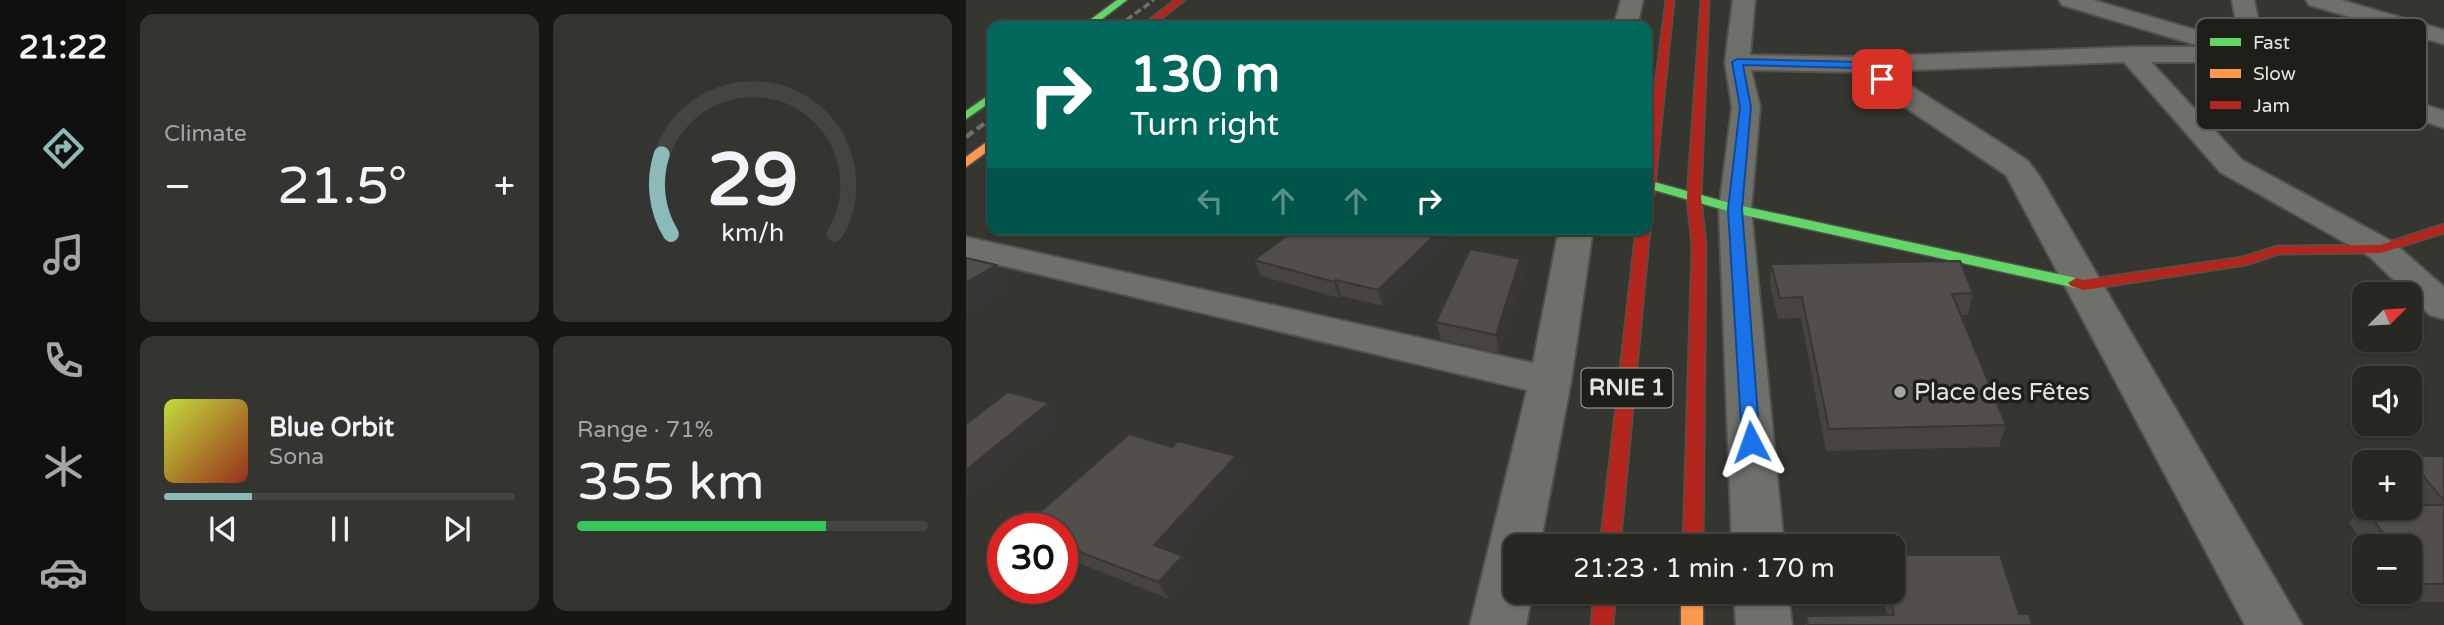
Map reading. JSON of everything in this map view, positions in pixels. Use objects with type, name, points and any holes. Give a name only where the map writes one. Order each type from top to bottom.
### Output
[{"type":"main road","points":[[1094,21],[1123,0]]},
{"type":"main road","points":[[1153,21],[1181,0]]},
{"type":"main road","points":[[1652,147],[1670,0]]},
{"type":"main road","name":"RNIE 1","points":[[1693,534],[1699,246],[1694,197],[1705,0]]},
{"type":"main road","points":[[966,116],[987,100]]},
{"type":"main road","points":[[966,128],[987,128]]},
{"type":"main road","points":[[966,163],[987,146]]},
{"type":"main road","points":[[1652,189],[2084,285],[2246,261],[2277,250],[2381,249],[2444,228]]},
{"type":"main road","name":"RNIE 1","points":[[1611,534],[1642,235]]},
{"type":"main road","points":[[1602,625],[1604,604]]},
{"type":"main road","points":[[1692,604],[1692,625]]},
{"type":"street","points":[[1627,21],[1632,0]]},
{"type":"street","points":[[1744,0],[1737,62],[1746,107],[1735,209],[1757,534]]},
{"type":"street","points":[[2070,0],[2196,38]]},
{"type":"street","points":[[2243,0],[2247,18]]},
{"type":"street","points":[[2317,0],[2379,18]]},
{"type":"street","points":[[2427,32],[2444,37]]},
{"type":"street","points":[[1737,62],[1859,65],[2131,54],[2196,55]]},
{"type":"street","points":[[2131,54],[2196,127]]},
{"type":"street","points":[[1859,65],[2017,168],[2029,184],[2274,625]]},
{"type":"street","points":[[2427,114],[2444,120]]},
{"type":"street","points":[[2199,130],[2231,166],[2381,249],[2444,307]]},
{"type":"street","points":[[1498,625],[1550,381],[1575,235]]},
{"type":"street","points":[[966,247],[1550,381]]},
{"type":"street","points":[[1762,604],[1764,625]]},
{"type":"building","points":[[1288,235],[1435,235],[1378,290],[1336,280],[1334,282],[1254,260]]},
{"type":"building","points":[[1470,249],[1520,259],[1496,335],[1436,322]]},
{"type":"building","points":[[966,258],[996,265],[966,283]]},
{"type":"building","points":[[1960,261],[1973,293],[1952,294],[2006,425],[1829,429],[1802,297],[1780,298],[1771,264]]},
{"type":"building","points":[[1008,392],[1049,403],[966,470],[966,424]]},
{"type":"building","points":[[1129,434],[1172,447],[1178,441],[1236,456],[1154,545],[1183,556],[1158,582],[1078,551],[1078,513],[1039,513]]},
{"type":"building","points":[[2422,456],[2444,456],[2444,501],[2422,474]]},
{"type":"building","points":[[2422,505],[2444,505],[2444,584],[2422,584],[2422,534],[2384,534],[2373,520],[2422,520]]},
{"type":"building","points":[[1905,555],[2000,555],[2019,614],[2029,614],[2032,625],[1808,625],[1806,616],[1894,615],[1892,604],[1905,604]]},
{"type":"railway","points":[[1125,21],[1154,0]]},
{"type":"railway","points":[[966,137],[987,122]]},
{"type":"traffic: fast","points":[[1094,21],[1123,0]]},
{"type":"traffic: fast","points":[[966,116],[987,100]]},
{"type":"traffic: fast","points":[[1652,185],[1735,209],[2076,283]]},
{"type":"traffic: slow","points":[[966,163],[987,146]]},
{"type":"traffic: slow","points":[[1692,604],[1692,625]]},
{"type":"traffic: jam","points":[[1153,21],[1181,0]]},
{"type":"traffic: jam","points":[[1652,153],[1670,0]]},
{"type":"traffic: jam","points":[[1693,534],[1699,246],[1694,197],[1705,0]]},
{"type":"traffic: jam","points":[[2076,283],[2084,285],[2246,261],[2277,250],[2381,249],[2444,228]]},
{"type":"traffic: jam","points":[[1611,534],[1642,235]]},
{"type":"traffic: jam","points":[[1602,625],[1604,604]]},
{"type":"place","name":"Place des Fêtes","points":[[1900,392]]},
{"type":"route","points":[[1751,442],[1735,209],[1746,107],[1737,62],[1859,65],[1882,79]]}]
